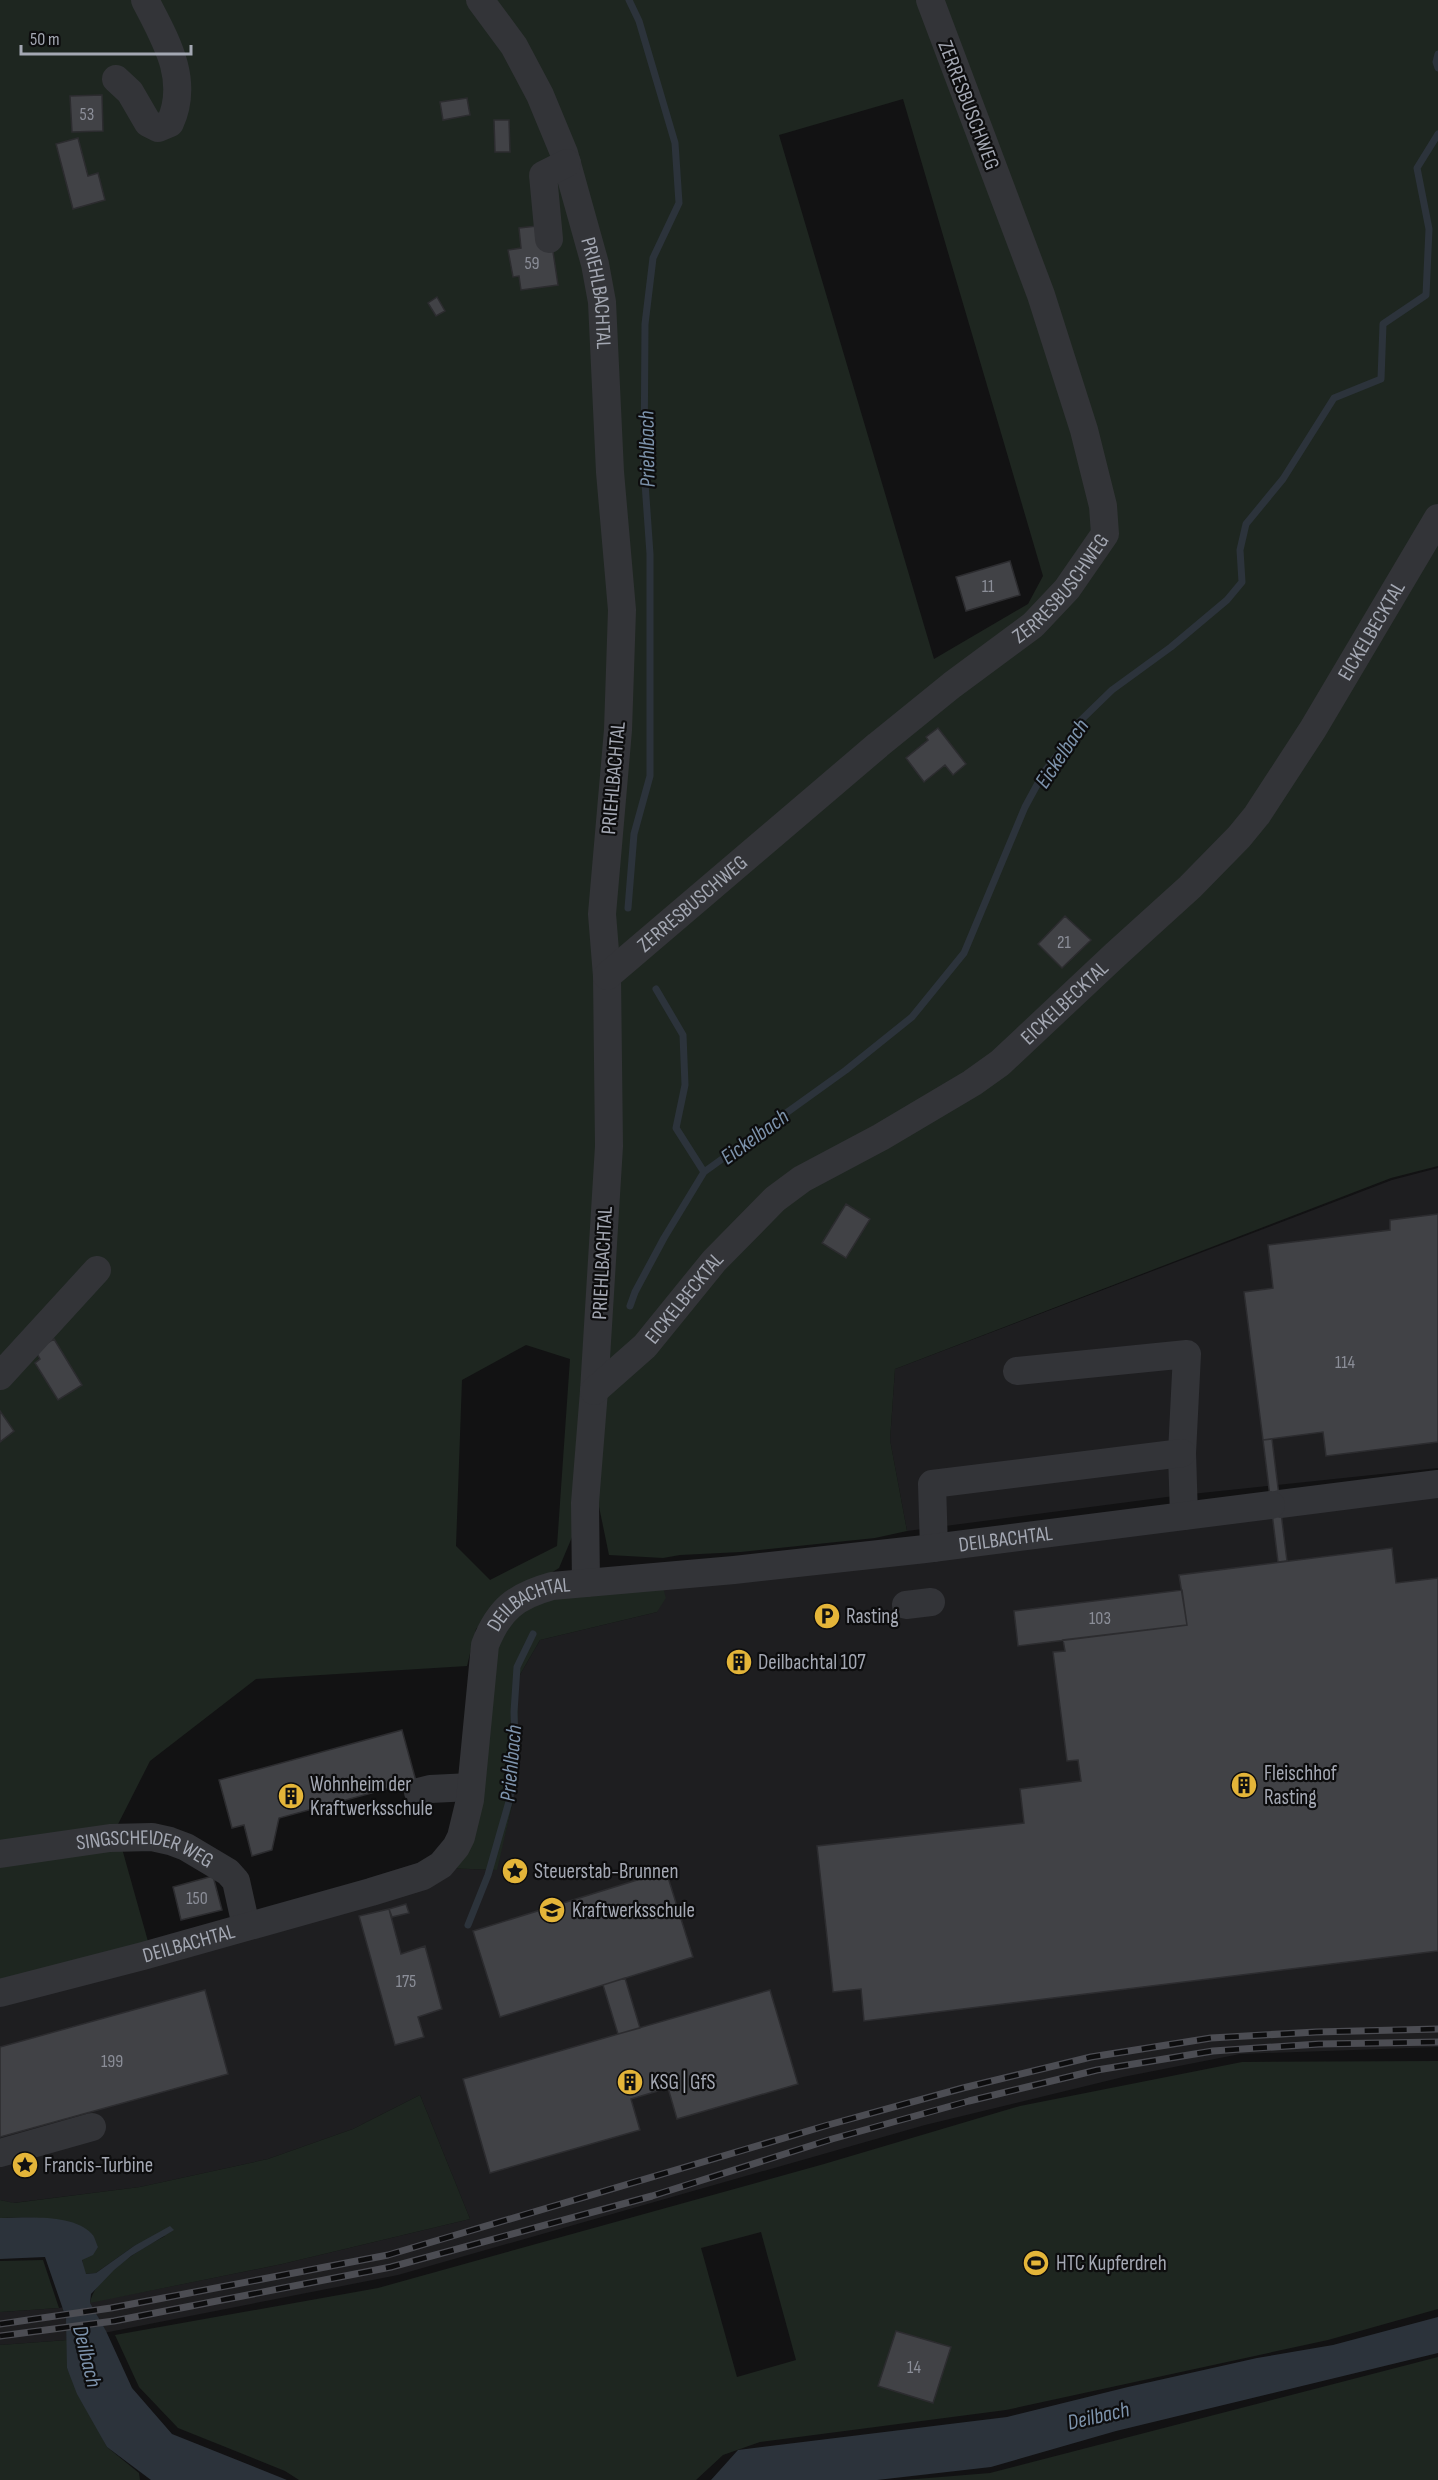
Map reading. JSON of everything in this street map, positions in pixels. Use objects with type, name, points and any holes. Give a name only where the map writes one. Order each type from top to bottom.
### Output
[{"type":"street","points":[[116,79],[130,92],[148,123],[158,128],[170,123],[175,110],[178,84],[174,61],[145,0]]},
{"type":"street","name":"PRIEHLBACHTAL","points":[[480,0],[514,46],[540,95],[567,163],[595,264],[602,302],[610,472],[622,610],[618,730],[602,914],[607,976],[609,1146],[585,1503],[586,1582]]},
{"type":"street","name":"ZERRESBUSCHWEG","points":[[607,976],[878,745],[952,685],[1033,625],[1067,589],[1105,534],[1102,506],[1084,430],[1041,295],[930,0]]},
{"type":"street","points":[[549,239],[543,175],[567,163]]},
{"type":"street","name":"EICKELBECKTAL","points":[[594,1391],[645,1346],[714,1261],[775,1199],[802,1179],[881,1137],[972,1083],[1000,1063],[1221,857],[1257,815],[1313,729],[1438,518]]},
{"type":"street","points":[[0,1376],[97,1270]]},
{"type":"street","points":[[1017,1371],[1187,1354],[1182,1453],[1184,1516]]},
{"type":"street","points":[[934,1548],[932,1484],[1182,1453]]},
{"type":"street","name":"DEILBACHTAL","points":[[0,1993],[143,1956],[371,1892],[432,1872],[449,1856],[461,1837],[471,1787],[485,1645],[492,1626],[502,1611],[533,1591],[586,1582],[734,1570],[934,1548],[1438,1484]]},
{"type":"street","points":[[418,1792],[430,1789],[471,1787]]},
{"type":"street","name":"SINGSCHEIDER WEG","points":[[0,1854],[110,1838],[152,1837],[170,1841],[186,1847],[228,1872],[236,1881],[246,1926]]},
{"type":"street","points":[[0,2152],[92,2127]]},
{"type":"shaded area","points":[[0,0],[1438,0],[1438,1166],[1391,1178],[895,1369],[890,1440],[907,1531],[875,1538],[741,1552],[663,1558],[609,1555],[597,1497],[575,1530],[559,1568],[498,1606],[476,1629],[467,1666],[256,1679],[150,1761],[111,1838],[121,1845],[149,1945],[0,1984]],"holes":[[[903,99],[1043,576],[1028,604],[934,659],[779,135]],[[526,1345],[570,1359],[557,1546],[490,1580],[456,1546],[462,1380]]]},
{"type":"shaded area","points":[[1438,1168],[1438,1468],[1182,1495],[907,1531],[890,1440],[895,1369],[1392,1180]]},
{"type":"shaded area","points":[[1438,1497],[1438,2047],[1240,2054],[1123,2077],[925,2125],[398,2275],[68,2340],[0,2345],[0,2312],[59,2308],[168,2287],[282,2264],[470,2219],[420,2095],[353,2129],[268,2159],[140,2187],[13,2203],[0,2200],[0,1996],[442,1868],[496,1870],[512,1806],[518,1746],[518,1678],[540,1640],[657,1612],[662,1584]]},
{"type":"shaded area","points":[[662,1584],[666,1598],[657,1612],[540,1640],[518,1678],[518,1746],[512,1806],[497,1870],[442,1868],[490,1649],[531,1596]]},
{"type":"shaded area","points":[[1438,2061],[1438,2309],[1328,2340],[1006,2410],[760,2442],[723,2455],[696,2480],[299,2480],[285,2471],[178,2428],[139,2387],[115,2335],[378,2288],[824,2164],[1020,2106],[1242,2062]],"holes":[[[761,2232],[796,2360],[737,2377],[701,2248]]]},
{"type":"shaded area","points":[[420,2095],[470,2219],[282,2264],[90,2303],[93,2293],[109,2273],[132,2255],[165,2236],[134,2246],[96,2273],[85,2274],[82,2259],[93,2235],[60,2221],[0,2218],[0,2200],[14,2203],[140,2187],[268,2159],[353,2129]]},
{"type":"shaded area","points":[[43,2260],[59,2308],[0,2312],[0,2261]]},
{"type":"shaded area","points":[[68,2340],[67,2368],[107,2447],[139,2473],[140,2480],[0,2480],[0,2345]]},
{"type":"shaded area","points":[[1438,2357],[1438,2480],[904,2480],[990,2473]]},
{"type":"water","name":"Deilbach","points":[[0,2218],[49,2218],[84,2227],[93,2235],[98,2247],[93,2255],[82,2260],[86,2274],[96,2273],[134,2246],[170,2226],[174,2230],[131,2256],[114,2270],[91,2294],[90,2303],[106,2331],[132,2388],[172,2434],[287,2480],[151,2480],[107,2447],[77,2394],[67,2368],[66,2318],[45,2257],[0,2259]]},
{"type":"water","name":"Deilbach","points":[[1438,2317],[1438,2353],[1116,2431],[991,2467],[877,2480],[711,2480],[738,2450],[1007,2417],[1257,2358],[1333,2345]]},
{"type":"building","points":[[102,95],[103,131],[72,132],[70,96]]},
{"type":"building","points":[[467,98],[470,115],[443,120],[440,102]]},
{"type":"building","points":[[494,120],[509,120],[510,152],[495,152]]},
{"type":"building","points":[[78,138],[88,176],[98,173],[105,200],[73,209],[56,144]]},
{"type":"building","points":[[537,226],[552,245],[558,285],[521,290],[519,276],[513,277],[508,250],[521,248],[519,228]]},
{"type":"building","points":[[437,297],[445,311],[436,316],[428,303]]},
{"type":"building","points":[[1010,561],[1020,595],[966,611],[956,577]]},
{"type":"building","points":[[938,728],[966,764],[953,775],[945,765],[924,782],[906,758],[928,740],[926,737]]},
{"type":"building","points":[[1065,916],[1091,940],[1062,968],[1038,944]]},
{"type":"building","points":[[846,1204],[870,1219],[846,1258],[822,1243]]},
{"type":"building","points":[[1438,1214],[1438,1442],[1326,1456],[1323,1432],[1263,1440],[1244,1292],[1273,1288],[1268,1245],[1390,1230],[1390,1220]]},
{"type":"building","points":[[54,1339],[82,1385],[58,1400],[35,1363],[40,1359],[35,1350]]},
{"type":"building","points":[[0,1411],[14,1431],[0,1442]]},
{"type":"building","points":[[1272,1439],[1287,1561],[1278,1562],[1263,1440]]},
{"type":"building","name":"Fleischhof Rasting","points":[[1392,1548],[1396,1583],[1438,1578],[1438,1951],[864,2021],[861,1989],[833,1992],[817,1846],[1024,1823],[1020,1789],[1081,1781],[1078,1760],[1067,1761],[1053,1652],[1065,1651],[1063,1640],[1187,1625],[1179,1575]]},
{"type":"building","points":[[1182,1590],[1187,1625],[1018,1646],[1014,1611]]},
{"type":"building","name":"Wohnheim der Kraftwerksschule","points":[[402,1730],[416,1781],[279,1818],[272,1850],[252,1856],[244,1825],[232,1828],[219,1780]]},
{"type":"building","points":[[666,1871],[693,1957],[500,2017],[473,1931]]},
{"type":"building","points":[[213,1876],[222,1910],[181,1920],[173,1887]]},
{"type":"building","points":[[406,1904],[409,1913],[392,1917],[389,1909]]},
{"type":"building","points":[[389,1909],[401,1954],[425,1946],[442,2009],[418,2017],[424,2037],[395,2045],[359,1916]]},
{"type":"building","points":[[625,1978],[640,2028],[618,2034],[603,1985]]},
{"type":"building","points":[[205,1990],[228,2074],[0,2137],[0,2047]]},
{"type":"building","name":"KSG | GfS","points":[[770,1990],[798,2084],[677,2119],[668,2088],[631,2099],[640,2130],[490,2173],[463,2079]]},
{"type":"building","points":[[896,2331],[951,2347],[933,2403],[878,2386]]},
{"type":"waterway","name":"Priehlbach","points":[[628,908],[634,834],[650,776],[650,554],[644,469],[645,324],[653,258],[679,203],[675,143],[639,21],[629,0]]},
{"type":"waterway","name":"Eickelbach","points":[[1438,54],[1436,62],[1438,68]]},
{"type":"waterway","name":"Eickelbach","points":[[630,1306],[664,1238],[704,1172],[846,1070],[912,1017],[964,953],[1025,807],[1044,772],[1070,739],[1078,723],[1112,690],[1171,647],[1227,600],[1242,582],[1240,550],[1246,524],[1283,479],[1334,398],[1381,379],[1383,324],[1426,295],[1429,229],[1417,168],[1438,134]]},
{"type":"waterway","name":"Priehlbach","points":[[656,989],[683,1035],[685,1085],[676,1128],[704,1172]]},
{"type":"waterway","name":"Priehlbach","points":[[468,1925],[488,1875],[510,1798],[515,1743],[514,1712],[517,1667],[533,1634]]},
{"type":"railway","points":[[0,2324],[111,2308],[388,2255],[828,2125],[963,2088],[1091,2057],[1211,2038],[1316,2032],[1438,2029]]},
{"type":"railway","points":[[0,2336],[114,2321],[391,2267],[652,2196],[832,2139],[969,2101],[1097,2070],[1213,2051],[1319,2044],[1438,2042]]},
{"type":"place","name":"Rasting","points":[[827,1616]]},
{"type":"place","name":"Deilbachtal 107","points":[[739,1662]]},
{"type":"place","name":"Fleischhof Rasting","points":[[1244,1785]]},
{"type":"place","name":"Wohnheim der Kraftwerksschule","points":[[291,1796]]},
{"type":"place","name":"Steuerstab-Brunnen","points":[[515,1871]]},
{"type":"place","name":"Kraftwerksschule","points":[[552,1910]]},
{"type":"place","name":"KSG | GfS","points":[[630,2082]]},
{"type":"place","name":"Francis-Turbine","points":[[25,2165]]},
{"type":"place","name":"HTC Kupferdreh","points":[[1036,2263]]}]
